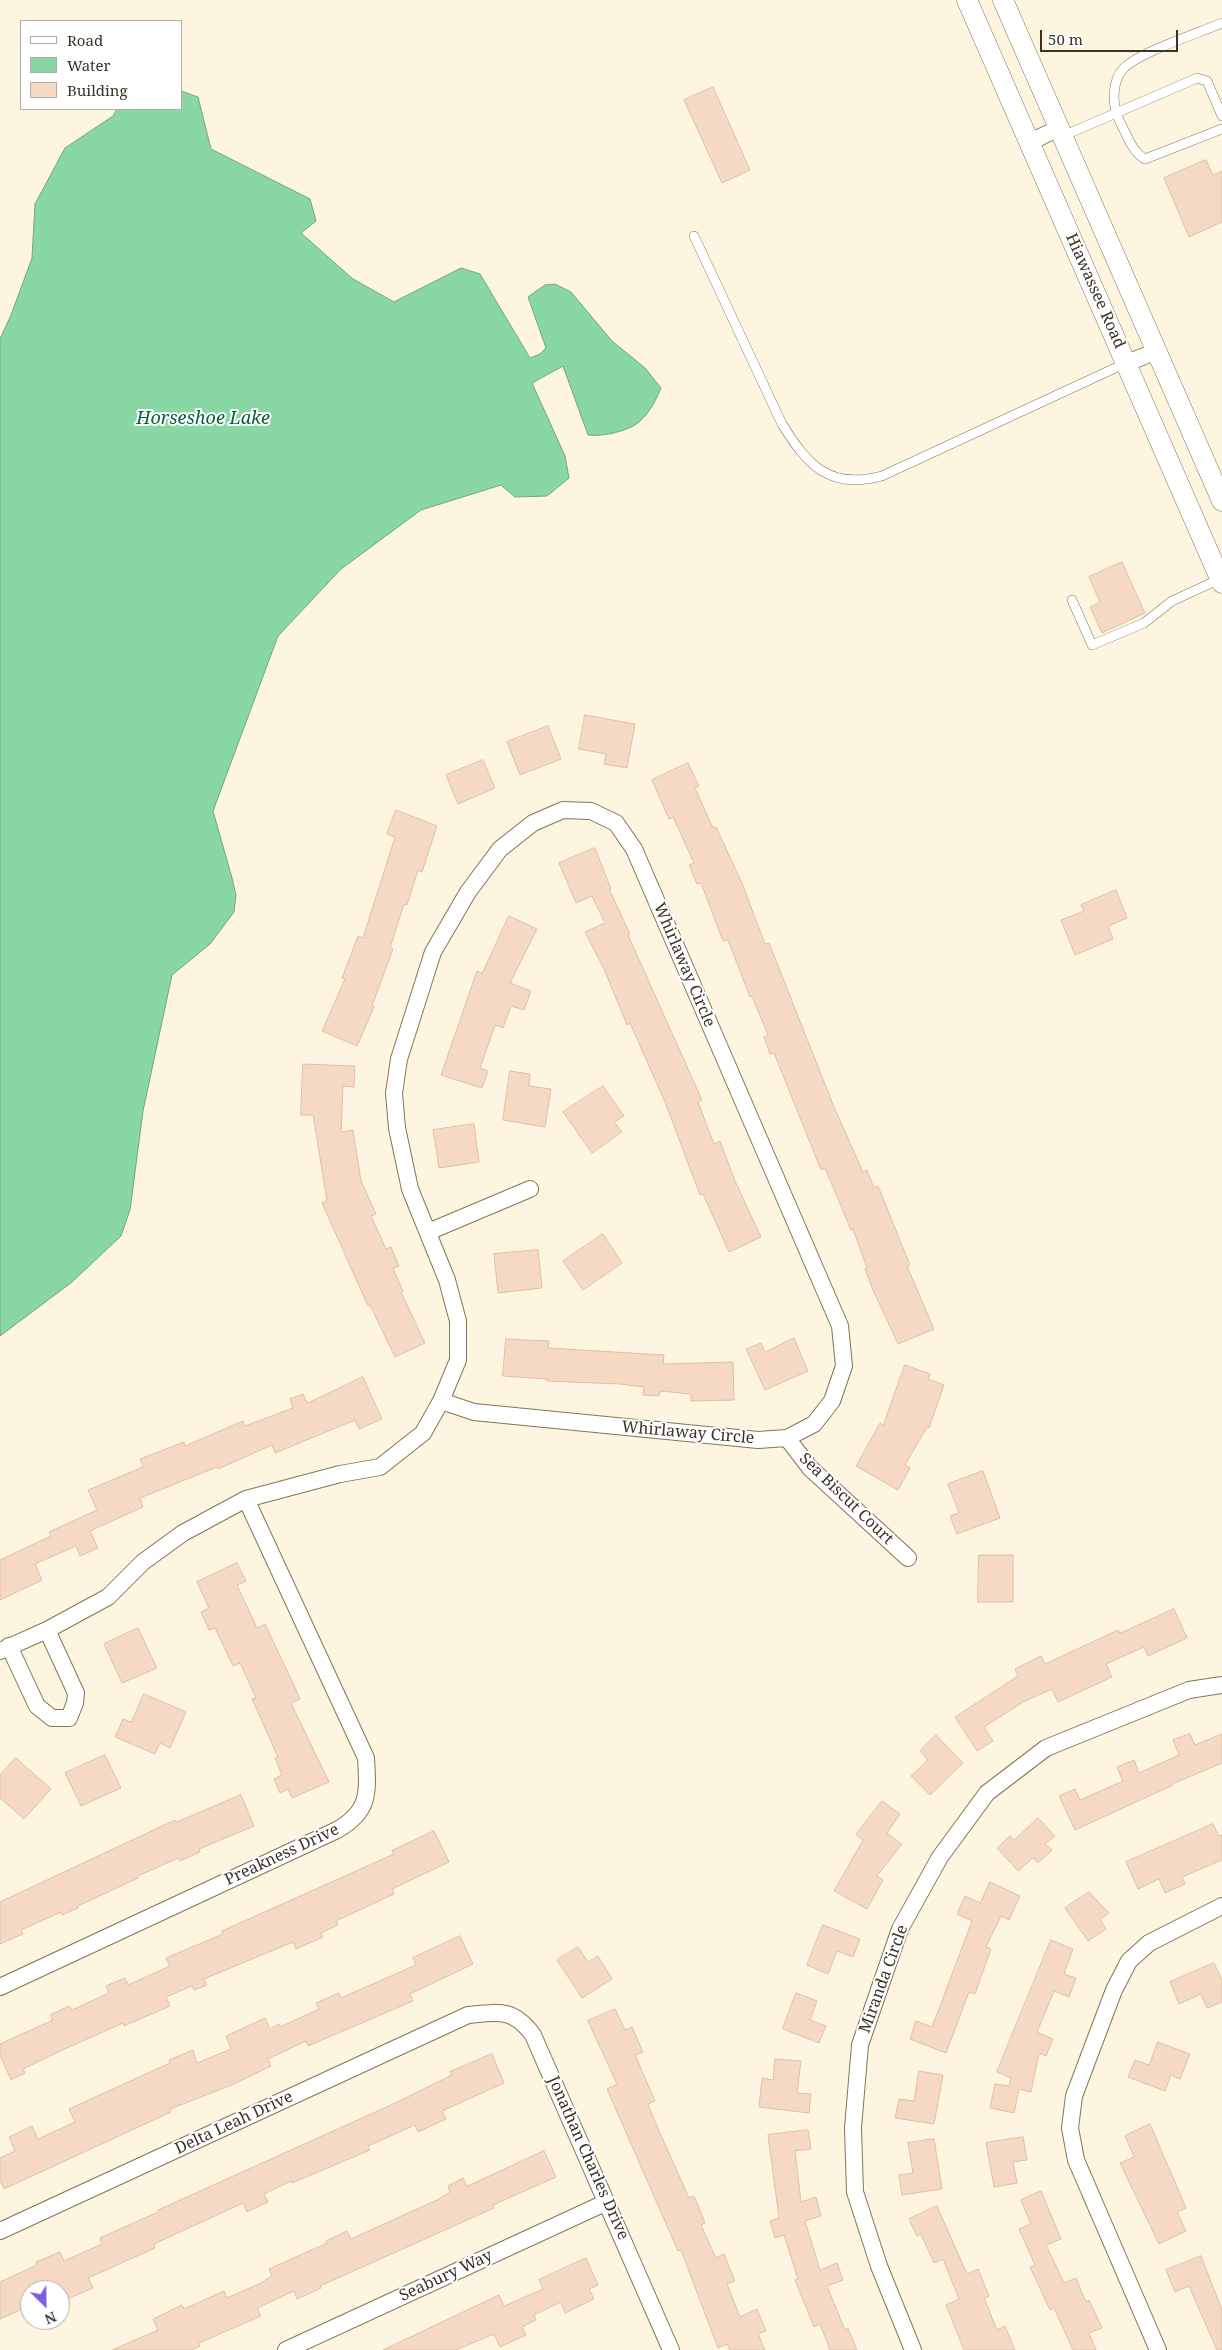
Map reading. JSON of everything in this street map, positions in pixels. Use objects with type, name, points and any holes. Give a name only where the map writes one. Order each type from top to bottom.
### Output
[{"type":"street","name":"Hiawassee Road","points":[[968,0],[1221,581]]},
{"type":"street","name":"Hiawassee Road","points":[[1003,0],[1222,501]]},
{"type":"street","points":[[1030,142],[1061,132]]},
{"type":"street","points":[[1126,363],[1157,351]]},
{"type":"street","name":"Whirlaway Circle","points":[[563,810],[591,811],[616,822],[634,849],[840,1326],[844,1366],[832,1401],[814,1424],[787,1438],[740,1440],[474,1412],[441,1401],[458,1360],[458,1321],[447,1280],[428,1232],[410,1189],[397,1128],[394,1093],[399,1059],[433,952],[468,892],[500,849],[533,822],[563,810]]},
{"type":"street","points":[[428,1232],[530,1189]]},
{"type":"street","points":[[47,1630],[76,1692],[75,1703],[69,1718],[52,1718],[37,1706],[4,1649],[47,1630],[108,1597],[143,1562],[183,1533],[246,1499],[340,1474],[380,1467],[423,1434],[441,1401]]},
{"type":"street","name":"Sea Biscut Court","points":[[787,1438],[810,1468],[908,1558]]},
{"type":"street","name":"Preakness Drive","points":[[0,1987],[337,1830],[352,1822],[364,1806],[367,1785],[366,1758],[246,1499]]},
{"type":"street","name":"Miranda Circle","points":[[913,2350],[879,2266],[855,2192],[853,2137],[860,2046],[900,1929],[940,1858],[988,1792],[1046,1748],[1188,1690],[1222,1685]]},
{"type":"street","points":[[1158,2350],[1076,2160],[1070,2128],[1074,2096],[1114,1990],[1129,1961],[1149,1943],[1222,1906]]},
{"type":"street","name":"Jonathan Charles Drive","points":[[468,2016],[499,2012],[522,2020],[534,2035],[671,2350]]},
{"type":"street","name":"Delta Leah Drive","points":[[0,2231],[468,2016]]},
{"type":"street","name":"Seabury Way","points":[[286,2350],[607,2202]]},
{"type":"lane","points":[[1222,23],[1135,60],[1118,75],[1114,91],[1115,112],[1137,155],[1145,159],[1222,129]]},
{"type":"lane","points":[[1061,132],[1197,78],[1207,81],[1222,116]]},
{"type":"lane","points":[[694,236],[782,424],[798,451],[823,472],[844,480],[863,481],[882,476],[1126,363]]},
{"type":"lane","points":[[1072,600],[1092,645],[1144,623],[1172,601],[1221,581]]},
{"type":"water","name":"Horseshoe Lake","points":[[182,91],[198,97],[211,149],[310,199],[316,221],[301,233],[353,279],[394,302],[461,268],[480,274],[530,358],[540,354],[546,348],[528,297],[545,285],[555,284],[571,292],[612,341],[645,368],[661,388],[650,410],[635,425],[608,434],[588,435],[563,366],[532,383],[565,456],[569,478],[547,496],[515,497],[501,485],[421,510],[341,569],[278,636],[213,811],[236,895],[234,912],[210,944],[172,975],[143,1111],[130,1210],[121,1236],[72,1282],[0,1336],[0,339],[32,258],[35,204],[65,148],[113,116],[116,110],[182,110]]},
{"type":"building","points":[[713,87],[750,170],[722,183],[684,100]]},
{"type":"building","points":[[1206,160],[1213,175],[1222,171],[1222,222],[1189,237],[1164,178]]},
{"type":"building","points":[[1122,562],[1145,613],[1102,633],[1090,607],[1100,602],[1089,577]]},
{"type":"building","points":[[585,715],[635,724],[627,768],[604,764],[606,754],[579,749]]},
{"type":"building","points":[[548,726],[561,759],[520,775],[507,742]]},
{"type":"building","points":[[483,760],[495,788],[458,804],[446,775]]},
{"type":"building","points":[[688,763],[699,786],[695,788],[713,828],[716,827],[742,883],[765,944],[769,943],[834,1107],[863,1172],[867,1170],[874,1188],[878,1186],[910,1265],[907,1266],[934,1329],[898,1344],[873,1290],[853,1229],[851,1230],[825,1168],[821,1170],[774,1053],[770,1054],[764,1037],[768,1035],[752,996],[750,997],[728,940],[723,941],[701,883],[697,884],[689,865],[694,863],[673,817],[669,819],[652,780]]},
{"type":"building","points":[[396,810],[437,826],[422,872],[418,870],[407,905],[404,904],[390,948],[393,949],[372,1006],[374,1007],[357,1046],[322,1031],[345,979],[342,978],[358,936],[363,938],[395,837],[387,834]]},
{"type":"building","points":[[595,848],[611,889],[609,889],[630,934],[628,935],[702,1100],[698,1102],[714,1144],[720,1141],[735,1181],[761,1237],[729,1252],[703,1194],[700,1195],[665,1102],[630,1023],[627,1025],[604,969],[585,932],[605,923],[592,896],[576,903],[559,863]]},
{"type":"building","points":[[1116,890],[1127,918],[1108,926],[1113,939],[1075,955],[1061,920],[1084,911],[1081,905]]},
{"type":"building","points":[[509,916],[537,929],[510,983],[531,991],[524,1010],[511,1006],[503,1028],[495,1025],[480,1068],[488,1071],[482,1088],[441,1075],[477,971],[482,973]]},
{"type":"building","points":[[303,1064],[355,1066],[354,1087],[343,1086],[341,1132],[353,1130],[361,1181],[376,1214],[371,1216],[386,1249],[391,1247],[399,1266],[393,1268],[403,1291],[401,1292],[425,1343],[395,1357],[370,1305],[368,1306],[322,1203],[327,1200],[313,1115],[301,1115]]},
{"type":"building","points":[[510,1071],[530,1074],[529,1086],[551,1089],[545,1127],[503,1120]]},
{"type":"building","points":[[603,1086],[624,1116],[614,1122],[622,1132],[592,1153],[563,1112]]},
{"type":"building","points":[[474,1124],[479,1162],[439,1168],[433,1130]]},
{"type":"building","points":[[603,1234],[622,1263],[583,1290],[563,1261]]},
{"type":"building","points":[[538,1250],[542,1288],[498,1293],[494,1254]]},
{"type":"building","points":[[794,1338],[808,1371],[765,1390],[746,1349],[761,1343],[765,1352]]},
{"type":"building","points":[[506,1339],[549,1341],[548,1348],[664,1355],[663,1364],[733,1362],[734,1400],[691,1401],[691,1394],[660,1391],[659,1396],[643,1395],[644,1387],[620,1384],[547,1381],[547,1379],[503,1376]]},
{"type":"building","points":[[905,1365],[930,1374],[928,1379],[944,1385],[929,1428],[927,1427],[905,1465],[910,1468],[898,1490],[856,1466],[880,1423],[883,1425]]},
{"type":"building","points":[[363,1377],[382,1419],[359,1429],[355,1420],[275,1453],[272,1445],[218,1469],[217,1467],[140,1498],[143,1507],[90,1531],[98,1548],[80,1556],[76,1546],[35,1564],[42,1580],[0,1600],[0,1560],[51,1536],[49,1532],[97,1510],[88,1490],[143,1467],[140,1459],[184,1442],[185,1446],[243,1421],[245,1426],[293,1408],[290,1399],[303,1394],[307,1403]]},
{"type":"building","points":[[983,1471],[1000,1518],[957,1534],[950,1516],[959,1513],[948,1484]]},
{"type":"building","points":[[979,1555],[1013,1555],[1013,1602],[978,1602]]},
{"type":"building","points":[[237,1563],[246,1581],[237,1585],[257,1628],[265,1624],[292,1681],[300,1699],[291,1703],[329,1782],[292,1798],[288,1789],[280,1793],[274,1779],[282,1775],[275,1758],[278,1757],[252,1699],[256,1698],[240,1663],[233,1666],[215,1628],[209,1630],[201,1612],[209,1608],[197,1582]]},
{"type":"building","points":[[1174,1609],[1187,1638],[1148,1656],[1144,1647],[1106,1664],[1112,1677],[1058,1702],[1052,1689],[1023,1702],[984,1727],[993,1741],[977,1751],[955,1717],[1018,1676],[1015,1669],[1041,1656],[1045,1664],[1118,1630],[1120,1633]]},
{"type":"building","points":[[138,1628],[157,1668],[122,1683],[104,1644]]},
{"type":"building","points":[[144,1694],[186,1712],[170,1748],[160,1743],[155,1754],[115,1737],[123,1719],[131,1722]]},
{"type":"building","points":[[1190,1734],[1195,1745],[1222,1734],[1222,1763],[1172,1784],[1075,1830],[1059,1796],[1075,1789],[1080,1800],[1123,1781],[1117,1767],[1134,1760],[1139,1773],[1179,1755],[1173,1740]]},
{"type":"building","points":[[936,1735],[963,1763],[930,1795],[911,1776],[928,1760],[920,1751]]},
{"type":"building","points":[[105,1755],[121,1788],[81,1806],[65,1773]]},
{"type":"building","points":[[16,1758],[51,1789],[24,1819],[0,1798],[0,1775]]},
{"type":"building","points":[[241,1795],[254,1826],[199,1849],[200,1852],[180,1861],[178,1858],[138,1876],[138,1878],[78,1906],[78,1908],[62,1915],[61,1912],[21,1930],[23,1934],[0,1944],[0,1902],[175,1820],[176,1822]]},
{"type":"building","points":[[882,1801],[900,1814],[887,1833],[902,1844],[877,1876],[883,1880],[867,1909],[834,1891],[863,1840],[856,1835]]},
{"type":"building","points":[[1038,1818],[1055,1836],[1045,1844],[1052,1850],[1038,1863],[1033,1858],[1018,1871],[997,1848],[1010,1836],[1014,1840]]},
{"type":"building","points":[[1213,1824],[1219,1836],[1222,1835],[1222,1860],[1182,1877],[1185,1884],[1165,1893],[1159,1879],[1138,1889],[1126,1862]]},
{"type":"building","points":[[434,1831],[449,1862],[392,1889],[394,1894],[336,1921],[338,1925],[321,1933],[323,1937],[296,1949],[293,1942],[204,1979],[207,1985],[194,1990],[192,1986],[166,1997],[170,2006],[124,2026],[123,2023],[58,2052],[23,2069],[25,2073],[11,2080],[0,2055],[0,2044],[53,2020],[50,2015],[69,2006],[72,2010],[109,1993],[106,1986],[125,1978],[128,1985],[170,1966],[166,1958],[223,1934],[222,1931],[394,1854],[392,1851]]},
{"type":"building","points":[[990,1882],[1020,1896],[1009,1920],[1001,1916],[986,1947],[991,1949],[975,1994],[969,1992],[946,2053],[910,2039],[916,2021],[932,2027],[939,2009],[972,1921],[957,1914],[965,1896],[980,1903]]},
{"type":"building","points":[[1089,1892],[1109,1913],[1100,1919],[1106,1929],[1088,1941],[1065,1908]]},
{"type":"building","points":[[823,1925],[860,1939],[853,1957],[837,1951],[828,1974],[807,1965]]},
{"type":"building","points":[[460,1936],[473,1964],[410,1994],[413,2001],[308,2046],[306,2041],[268,2059],[271,2066],[234,2084],[170,2109],[171,2112],[4,2189],[0,2180],[0,2158],[15,2151],[9,2137],[32,2126],[38,2139],[75,2122],[69,2109],[170,2063],[169,2060],[193,2050],[197,2063],[231,2049],[226,2036],[265,2018],[270,2029],[279,2024],[280,2027],[319,2009],[316,2003],[339,1993],[341,1998],[416,1965],[413,1958]]},
{"type":"building","points":[[1051,1940],[1073,1949],[1064,1974],[1076,1978],[1069,1997],[1054,1991],[1037,2032],[1053,2039],[1046,2056],[1039,2053],[1031,2092],[1019,2089],[1014,2113],[990,2108],[995,2084],[1009,2086],[1011,2078],[997,2072]]},
{"type":"building","points":[[578,1947],[588,1962],[598,1956],[612,1979],[582,1998],[557,1960]]},
{"type":"building","points":[[1214,1963],[1222,1980],[1222,2002],[1207,2008],[1201,1994],[1179,2004],[1170,1982]]},
{"type":"building","points":[[796,1993],[817,2001],[810,2020],[826,2026],[819,2043],[783,2029]]},
{"type":"building","points":[[615,2009],[625,2030],[632,2027],[643,2052],[635,2055],[655,2101],[648,2104],[689,2198],[694,2196],[705,2223],[701,2225],[716,2258],[724,2254],[735,2281],[727,2284],[740,2317],[757,2309],[766,2331],[758,2334],[765,2350],[730,2350],[727,2344],[718,2348],[681,2250],[678,2251],[607,2089],[617,2084],[588,2021]]},
{"type":"building","points":[[1158,2042],[1190,2054],[1180,2079],[1171,2075],[1165,2091],[1128,2077],[1135,2060],[1149,2065]]},
{"type":"building","points":[[492,2054],[504,2083],[442,2111],[446,2119],[418,2132],[415,2125],[368,2146],[370,2150],[292,2183],[291,2181],[264,2194],[268,2202],[247,2212],[243,2203],[154,2244],[155,2248],[88,2278],[93,2288],[70,2298],[70,2280],[20,2280],[20,2310],[0,2319],[0,2282],[37,2265],[36,2262],[60,2252],[64,2261],[102,2244],[100,2238],[393,2104],[452,2075],[450,2072]]},
{"type":"building","points":[[775,2059],[801,2061],[797,2093],[811,2094],[809,2113],[759,2107],[762,2078],[773,2080]]},
{"type":"building","points":[[919,2071],[943,2075],[934,2124],[895,2118],[899,2099],[914,2101]]},
{"type":"building","points":[[1150,2124],[1186,2208],[1177,2212],[1186,2231],[1159,2244],[1120,2163],[1134,2157],[1125,2136]]},
{"type":"building","points":[[808,2130],[811,2149],[795,2151],[801,2202],[816,2197],[821,2216],[805,2221],[820,2270],[837,2263],[843,2280],[827,2286],[845,2330],[848,2328],[857,2350],[830,2350],[820,2324],[814,2327],[795,2280],[798,2279],[784,2235],[775,2238],[770,2221],[779,2218],[768,2135]]},
{"type":"building","points":[[1023,2137],[1027,2160],[1013,2162],[1017,2183],[994,2187],[986,2143]]},
{"type":"building","points":[[934,2139],[942,2189],[902,2195],[899,2175],[913,2173],[908,2143]]},
{"type":"building","points":[[544,2151],[556,2177],[493,2205],[494,2208],[320,2286],[321,2288],[297,2299],[294,2291],[257,2308],[261,2316],[199,2343],[200,2346],[191,2350],[112,2350],[158,2330],[153,2319],[182,2305],[184,2309],[224,2291],[227,2298],[272,2276],[269,2269],[327,2243],[326,2241],[347,2231],[351,2239],[439,2199],[450,2192],[448,2186],[463,2178],[467,2186]]},
{"type":"building","points":[[1041,2191],[1061,2239],[1046,2245],[1064,2283],[1076,2278],[1086,2302],[1089,2300],[1102,2328],[1089,2333],[1096,2350],[1073,2350],[1054,2308],[1050,2310],[1030,2267],[1035,2265],[1019,2229],[1031,2224],[1021,2200]]},
{"type":"building","points":[[937,2206],[967,2274],[978,2269],[989,2296],[984,2298],[997,2330],[1005,2326],[1015,2350],[964,2350],[946,2305],[959,2299],[943,2259],[934,2263],[921,2234],[917,2236],[909,2219]]},
{"type":"building","points":[[1201,2256],[1222,2310],[1222,2350],[1217,2350],[1189,2286],[1175,2292],[1166,2270]]},
{"type":"building","points":[[586,2258],[598,2285],[589,2289],[594,2299],[565,2313],[561,2302],[534,2315],[536,2320],[522,2327],[526,2335],[500,2347],[494,2334],[456,2350],[383,2350],[499,2295],[504,2306],[543,2289],[539,2280]]}]
